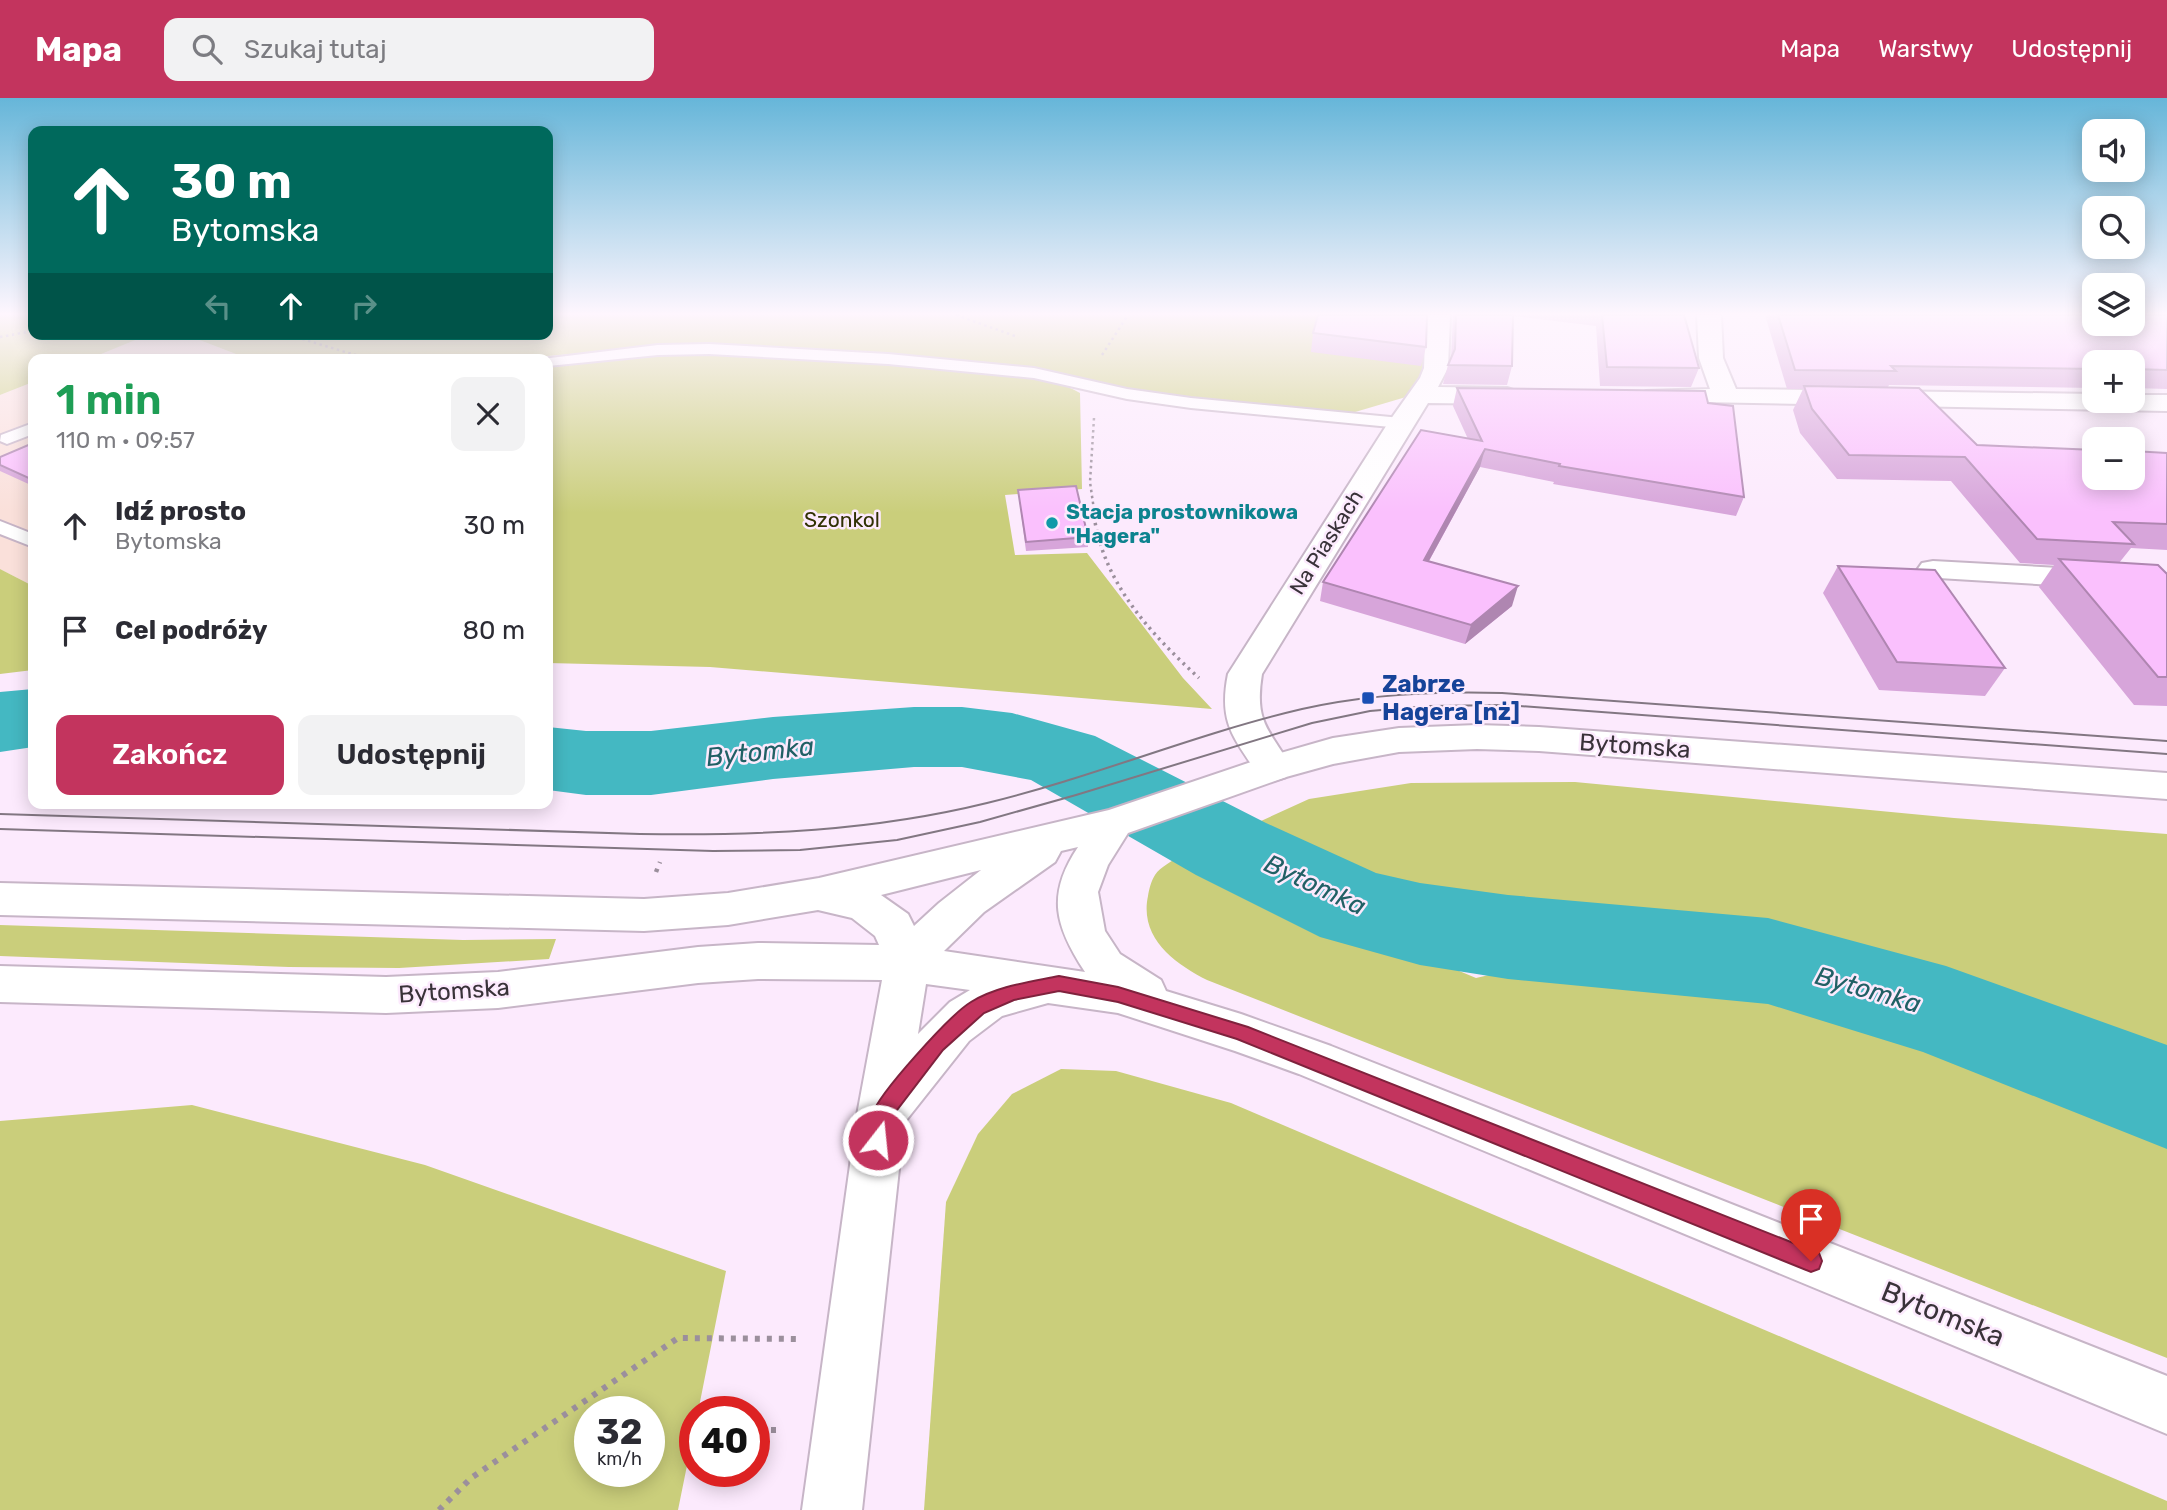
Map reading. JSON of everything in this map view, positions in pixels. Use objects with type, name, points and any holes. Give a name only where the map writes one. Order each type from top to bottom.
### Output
[{"type":"street","name":"Na Piaskach","points":[[1239,701],[1245,674],[1263,641],[1429,381]]},
{"type":"street","points":[[1719,381],[1728,397]]},
{"type":"street","points":[[1421,395],[1533,396]]},
{"type":"street","points":[[1630,396],[2167,403]]},
{"type":"street","points":[[1933,570],[2167,583]]},
{"type":"street","points":[[1239,701],[1257,773]]},
{"type":"street","name":"Bytomska","points":[[0,899],[644,915],[727,909],[819,894],[1114,823],[1257,773],[1333,751],[1399,740],[1477,737],[1552,740],[2167,786]]},
{"type":"street","name":"Bytomska","points":[[1114,823],[1088,862],[1077,892],[1084,935],[1105,967],[1171,1010]]},
{"type":"street","name":"Bytomska","points":[[907,962],[936,928],[975,894],[1066,835]]},
{"type":"street","name":"Bytomska","points":[[819,894],[864,905],[893,926],[907,962]]},
{"type":"street","name":"Bytomska","points":[[0,984],[386,995],[498,990],[698,965],[758,961],[907,962],[1118,995],[1171,1010],[1315,1060],[2167,1405]]},
{"type":"street","points":[[832,1510],[881,1115],[907,962]]},
{"type":"street","points":[[881,1115],[937,1044],[977,1007],[1012,993],[1059,984]]},
{"type":"lane","points":[[1068,381],[1203,404],[1401,423]]},
{"type":"lane","points":[[7,439],[28,430]]},
{"type":"lane","points":[[0,527],[28,539]]},
{"type":"path","points":[[1093,381],[1090,386],[1090,482],[1098,542],[1121,591],[1158,641],[1199,678],[1239,701]]},
{"type":"path","points":[[439,1510],[471,1478],[678,1338],[854,1340]]},
{"type":"path","points":[[771,1430],[780,1430]]},
{"type":"shaded area","points":[[28,384],[28,583],[0,569],[0,395]]},
{"type":"green space","points":[[0,381],[28,381],[28,384],[0,395]]},
{"type":"green space","name":"Szonkol","points":[[553,381],[1049,381],[1080,393],[1082,489],[1005,495],[1015,555],[1087,553],[1183,678],[1212,709],[710,667],[553,663]]},
{"type":"green space","points":[[1083,381],[1433,381],[1433,389],[1345,415],[1216,404]]},
{"type":"green space","points":[[0,569],[28,583],[28,671],[0,674]]},
{"type":"green space","points":[[1575,782],[1954,818],[2167,834],[2167,1062],[1925,965],[1713,916],[1608,909],[1425,909],[1250,826],[1309,799],[1411,783]]},
{"type":"green space","points":[[1181,855],[1476,978],[1515,969],[1558,953],[1707,967],[1905,1017],[2167,1114],[2167,1358],[1207,980],[1183,966],[1162,948],[1149,925],[1148,894],[1152,880],[1160,869]]},
{"type":"green space","points":[[0,925],[463,940],[556,939],[549,959],[399,968],[289,967],[0,956]]},
{"type":"green space","points":[[1061,1069],[1116,1071],[1231,1103],[2167,1501],[2167,1510],[924,1510],[946,1202],[978,1134],[1012,1094]]},
{"type":"green space","points":[[192,1105],[425,1165],[726,1271],[701,1396],[679,1396],[679,1487],[683,1487],[678,1510],[0,1510],[0,1121]]},
{"type":"building","points":[[1804,386],[1919,388],[1977,445],[2082,449],[2082,490],[2145,490],[2145,452],[2167,453],[2167,524],[2113,522],[2134,544],[2037,539],[1965,457],[1849,455],[1812,409]]},
{"type":"building","points":[[1457,388],[1705,391],[1708,403],[1733,406],[1744,497],[1559,466],[1560,464],[1485,449],[1424,560],[1518,586],[1471,625],[1323,582],[1421,430],[1482,441]]},
{"type":"building","points":[[28,445],[28,478],[0,465],[0,457]]},
{"type":"building","name":"Stacja prostownikowa \"Hagera\"","points":[[1076,486],[1088,537],[1026,542],[1018,490]]},
{"type":"building","points":[[2059,559],[2158,565],[2167,574],[2167,677],[2158,677]]},
{"type":"building","points":[[1838,566],[1935,570],[2005,668],[1897,662]]},
{"type":"waterway","name":"Bytomka","points":[[0,722],[28,719]]},
{"type":"waterway","name":"Bytomka","points":[[553,760],[586,763],[651,763],[773,748],[914,737],[962,737],[1012,744],[1063,758],[1231,849],[1356,909],[1420,924],[1508,937],[1768,961],[1946,1013],[2167,1097]]},
{"type":"tram line","points":[[0,814],[640,834],[815,830],[901,820],[987,803],[1302,709],[1352,700],[1427,693],[1502,693],[2167,741]]},
{"type":"tram line","points":[[0,829],[713,851],[800,850],[897,840],[980,822],[1312,723],[1370,711],[1428,706],[1506,705],[2167,754]]},
{"type":"place","name":"Stacja prostownikowa \"Hagera\"","points":[[1052,523]]},
{"type":"place","name":"Zabrze Hagera [nż]","points":[[1368,698]]},
{"type":"route","points":[[878,1140],[881,1115],[937,1044],[977,1007],[1012,993],[1059,984],[1118,995],[1241,1032],[1811,1261]]}]
